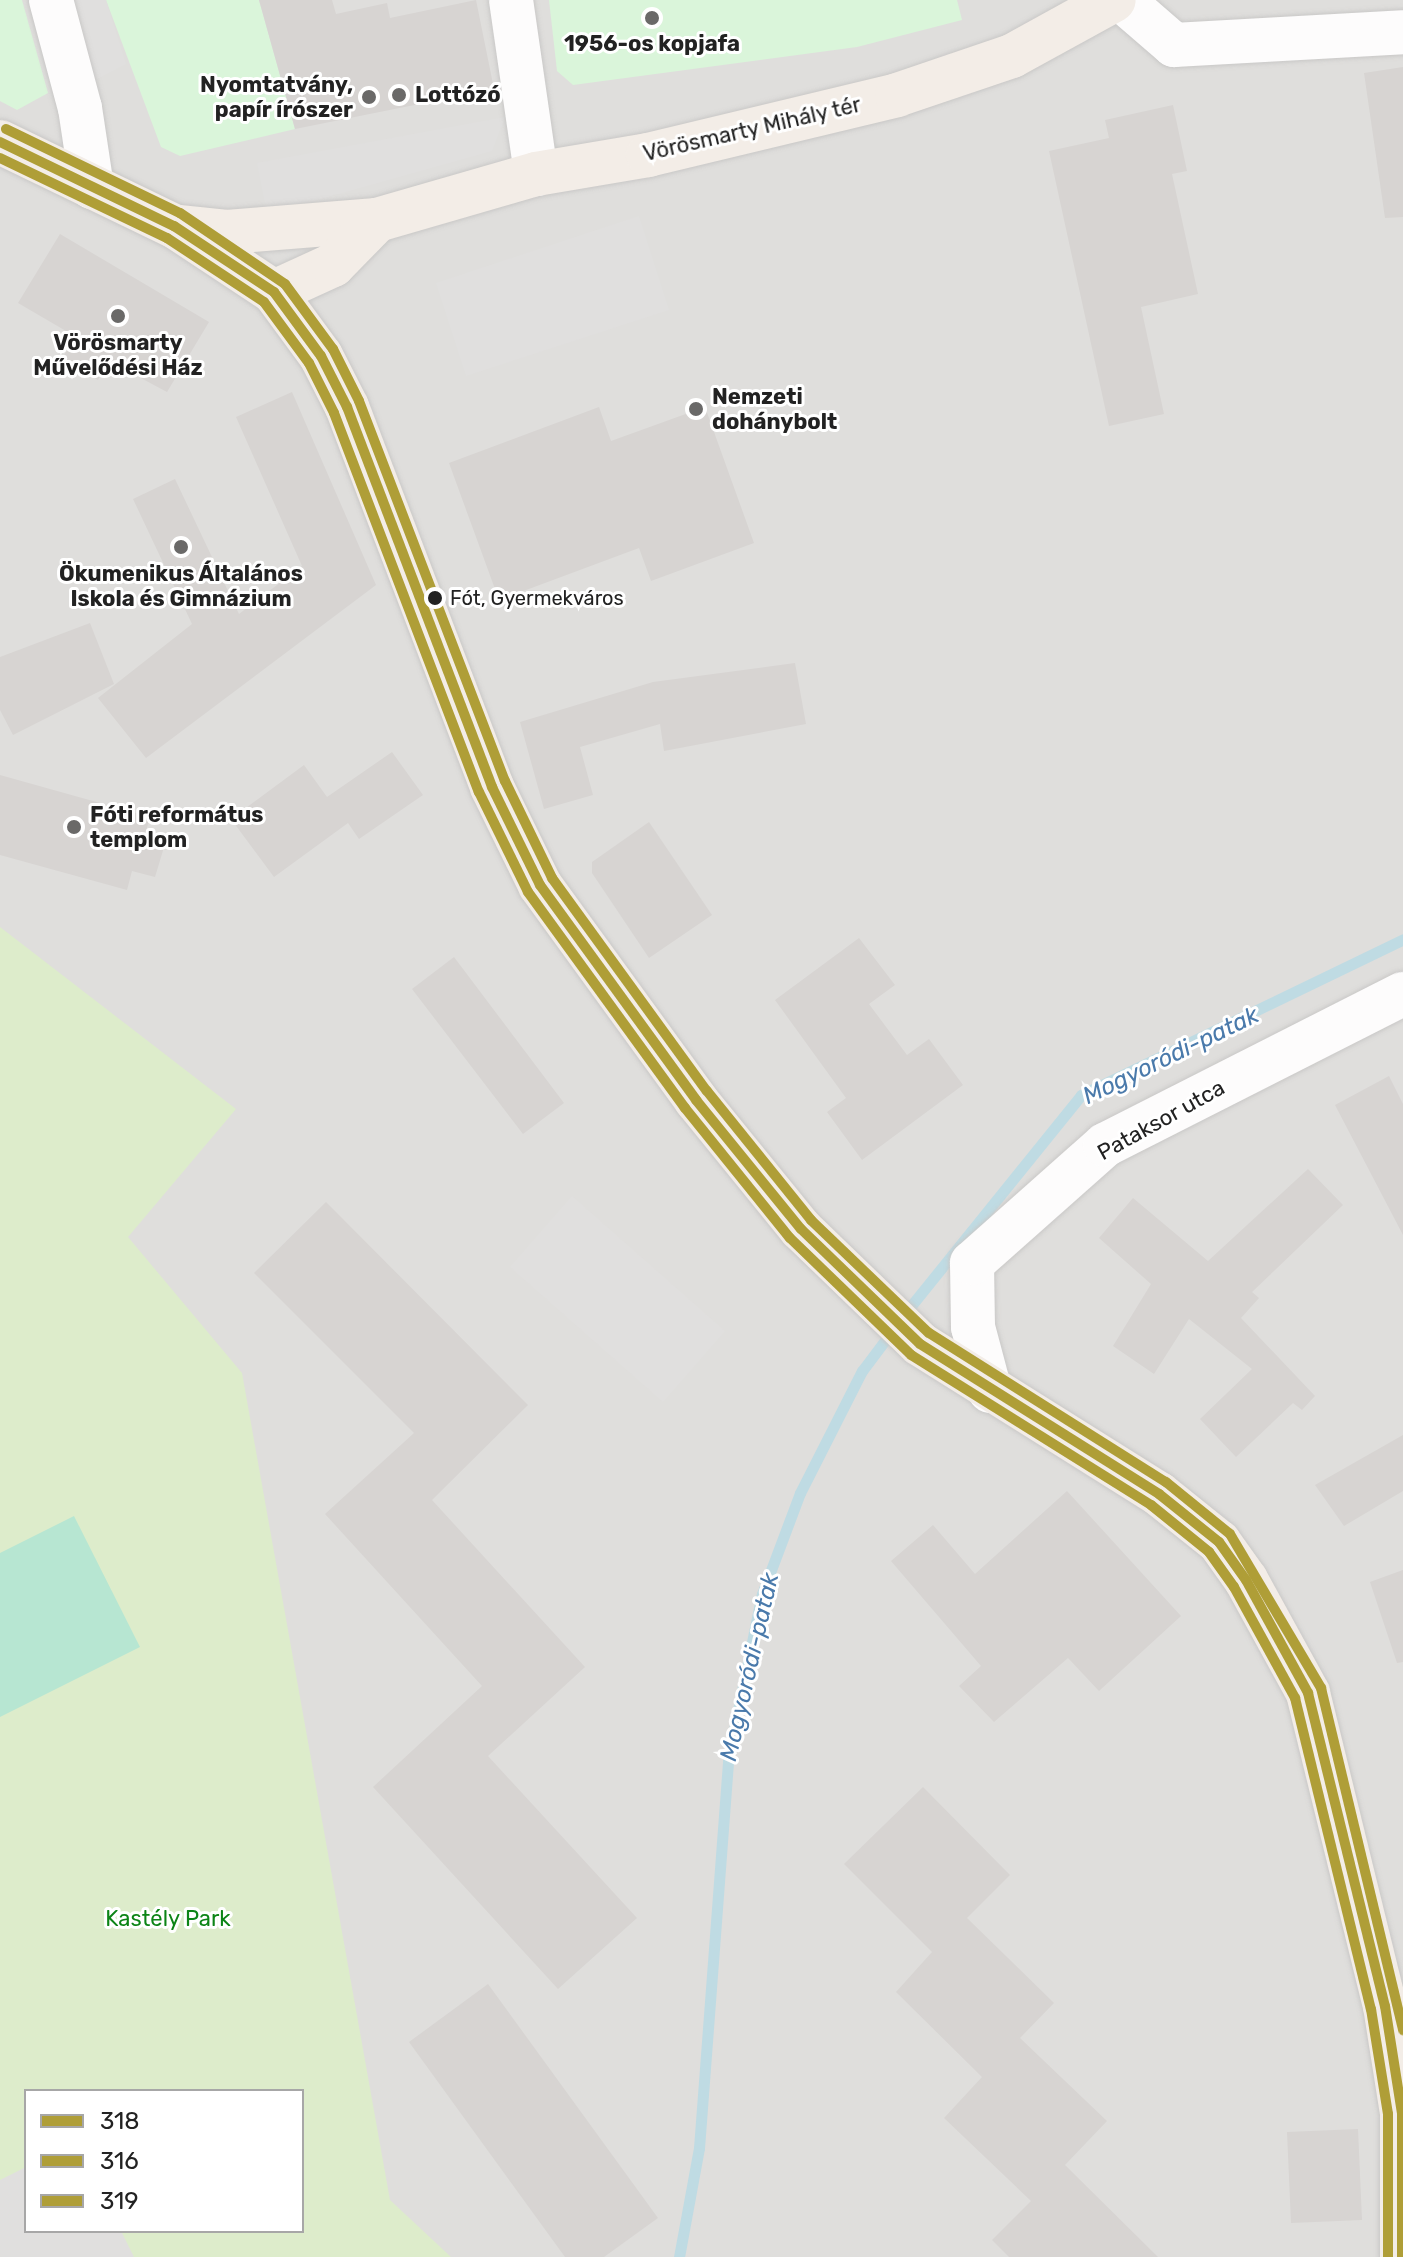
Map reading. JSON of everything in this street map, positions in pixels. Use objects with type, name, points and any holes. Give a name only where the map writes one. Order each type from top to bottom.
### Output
[{"type":"main road","name":"Vörösmarty Mihály tér","points":[[361,221],[333,265],[274,292],[276,269],[288,248],[361,221],[536,174],[648,155],[897,95],[1012,56],[1114,0]]},
{"type":"main road","points":[[0,142],[174,226],[274,292],[321,356],[386,498],[492,787],[540,885],[696,1100],[801,1229],[878,1307],[916,1341],[1191,1519],[1219,1542],[1270,1617],[1308,1693],[1385,2006],[1403,2113],[1402,2257]]},
{"type":"main road","name":"Vörösmarty Mihály tér","points":[[174,226],[227,232],[361,221]]},
{"type":"main road","points":[[321,356],[333,265]]},
{"type":"street","points":[[51,0],[80,108],[92,187]]},
{"type":"street","points":[[511,0],[536,174]]},
{"type":"street","points":[[1122,0],[1174,45],[1403,32]]},
{"type":"street","name":"Pataksor utca","points":[[990,1391],[973,1327],[972,1263],[1105,1145],[1403,994]]},
{"type":"shaded area","points":[[0,0],[1403,0],[1403,2257],[0,2257]]},
{"type":"shaded area","points":[[70,0],[106,0],[126,64],[93,81]]},
{"type":"shaded area","points":[[505,117],[492,151],[267,214],[257,163]]},
{"type":"shaded area","points":[[639,216],[669,310],[466,376],[436,283]]},
{"type":"shaded area","points":[[572,1196],[725,1331],[663,1402],[510,1267]]},
{"type":"shaded area","points":[[24,2168],[24,2233],[122,2233],[134,2257],[0,2257],[0,2180]]},
{"type":"green space","points":[[0,0],[22,0],[48,93],[17,110],[0,101]]},
{"type":"green space","points":[[106,0],[259,0],[295,129],[180,156],[161,147]]},
{"type":"green space","points":[[549,0],[957,0],[962,20],[857,47],[573,85],[557,71]]},
{"type":"green space","name":"Kastély Park","points":[[0,927],[236,1109],[128,1237],[242,1373],[390,2200],[451,2257],[0,2257]]},
{"type":"green space","points":[[74,1516],[140,1647],[0,1717],[0,1553]]},
{"type":"building","points":[[259,0],[332,0],[336,14],[387,3],[390,18],[476,0],[494,89],[295,129]]},
{"type":"building","points":[[1403,67],[1403,217],[1385,218],[1364,73]]},
{"type":"building","points":[[1173,105],[1187,171],[1172,174],[1198,294],[1141,307],[1164,414],[1109,426],[1049,151],[1109,138],[1105,120]]},
{"type":"building","name":"Vörösmarty Művelődési Ház","points":[[60,234],[209,322],[167,392],[109,361],[98,380],[62,359],[73,340],[66,331],[18,303]]},
{"type":"building","points":[[292,392],[376,585],[146,758],[98,698],[192,624],[133,499],[175,479],[239,614],[302,566],[236,417]]},
{"type":"building","points":[[599,407],[611,441],[705,407],[754,543],[651,581],[639,548],[499,600],[449,463]]},
{"type":"building","points":[[90,623],[114,684],[13,735],[0,710],[0,657]]},
{"type":"building","points":[[795,663],[806,724],[664,751],[660,724],[580,747],[593,795],[544,809],[520,722],[653,682]]},
{"type":"building","points":[[392,752],[423,795],[359,839],[348,823],[274,877],[231,819],[304,765],[327,797]]},
{"type":"building","name":"Fóti református templom","points":[[0,775],[150,817],[144,838],[165,844],[155,877],[132,871],[127,890],[0,855]]},
{"type":"building","points":[[649,822],[712,915],[649,958],[592,873],[592,862]]},
{"type":"building","points":[[859,938],[895,985],[869,1004],[907,1055],[929,1039],[963,1085],[862,1160],[827,1112],[846,1098],[775,1000]]},
{"type":"building","points":[[454,957],[564,1103],[523,1134],[412,989]]},
{"type":"building","points":[[1389,1076],[1403,1104],[1403,1235],[1335,1105]]},
{"type":"building","points":[[1308,1169],[1343,1205],[1252,1292],[1259,1298],[1241,1318],[1315,1396],[1302,1410],[1293,1403],[1236,1457],[1200,1419],[1252,1369],[1189,1319],[1154,1374],[1113,1346],[1151,1284],[1099,1238],[1133,1198],[1208,1261]]},
{"type":"building","points":[[326,1202],[528,1405],[432,1500],[585,1667],[488,1756],[637,1918],[558,1989],[373,1787],[482,1686],[325,1514],[414,1433],[254,1273]]},
{"type":"building","points":[[1403,1435],[1403,1491],[1344,1526],[1315,1485]]},
{"type":"building","points":[[1067,1491],[1181,1616],[1099,1691],[1068,1658],[994,1722],[959,1686],[981,1666],[891,1561],[933,1525],[975,1574]]},
{"type":"building","points":[[1403,1570],[1403,1662],[1397,1663],[1370,1582]]},
{"type":"building","points":[[923,1787],[1010,1875],[967,1918],[1054,2003],[1020,2038],[1107,2121],[1065,2165],[1158,2257],[1009,2257],[992,2240],[1031,2201],[944,2118],[982,2077],[896,1992],[932,1952],[844,1864]]},
{"type":"building","points":[[488,1984],[658,2218],[604,2257],[565,2257],[409,2042]]},
{"type":"building","points":[[1358,2129],[1362,2220],[1291,2223],[1287,2132]]},
{"type":"waterway","name":"Mogyoródi-patak","points":[[902,1317],[1081,1095],[1403,939]]},
{"type":"waterway","name":"Mogyoródi-patak","points":[[679,2257],[699,2148],[728,1759],[762,1594],[800,1493],[862,1371],[892,1331]]},
{"type":"transit line","name":"319","points":[[6,129],[180,213],[285,284],[333,349],[359,401],[505,781],[552,878],[707,1091],[811,1220],[929,1333],[1166,1482],[1230,1534],[1321,1688],[1403,2030]]},
{"type":"transit line","name":"318","points":[[0,142],[174,226],[274,292],[321,356],[347,407],[492,787],[540,885],[696,1100],[801,1229],[920,1344],[1159,1494],[1219,1542],[1246,1580],[1308,1693],[1385,2006],[1402,2113],[1402,2257]]},
{"type":"transit line","name":"316","points":[[0,158],[167,238],[264,302],[309,363],[334,413],[479,792],[528,892],[685,1108],[790,1238],[911,1355],[1151,1505],[1209,1552],[1234,1587],[1295,1698],[1371,2009],[1388,2114],[1388,2257]]},
{"type":"place","name":"1956-os kopjafa","points":[[652,18]]},
{"type":"place","name":"Lottózó","points":[[399,95]]},
{"type":"place","name":"Nyomtatvány, papír írószer","points":[[369,97]]},
{"type":"place","name":"Vörösmarty Művelődési Ház","points":[[118,316]]},
{"type":"place","name":"Nemzeti dohánybolt","points":[[696,409]]},
{"type":"place","name":"Ökumenikus Általános Iskola és Gimnázium","points":[[181,547]]},
{"type":"place","name":"Fót, Gyermekváros","points":[[435,598]]},
{"type":"place","name":"Fóti református templom","points":[[74,827]]}]
